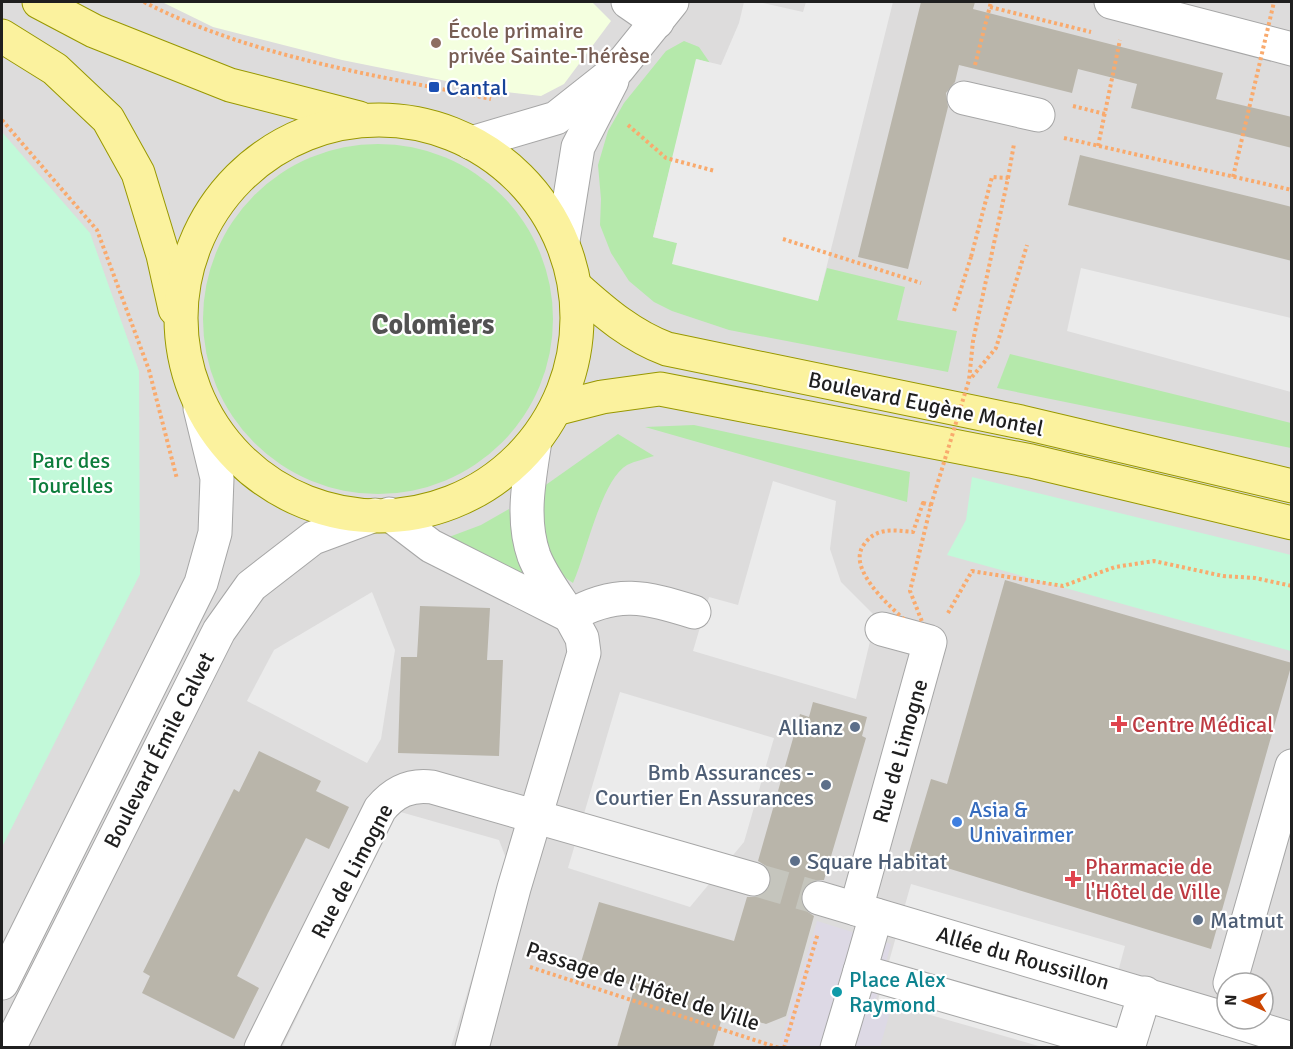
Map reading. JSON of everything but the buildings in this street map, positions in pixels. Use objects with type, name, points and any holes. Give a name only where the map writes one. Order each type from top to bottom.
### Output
[{"type":"main road","points":[[2,36],[55,69],[108,119],[138,173],[163,255],[183,353],[200,408],[225,444],[254,472],[283,492],[327,508],[382,514],[428,508],[465,495],[508,469],[535,441],[559,408],[578,344],[577,288],[563,241],[540,202],[506,165],[471,143],[415,123],[360,118],[230,85],[94,31],[39,2]]},
{"type":"main road","points":[[178,323],[185,277],[199,236],[230,187],[254,162],[303,137],[360,118]]},
{"type":"main road","name":"Boulevard Eugène Montel","points":[[577,288],[647,342],[667,349],[1021,422],[1292,486]]},
{"type":"main road","name":"Boulevard Eugène Montel","points":[[559,408],[629,392],[672,391],[1031,461],[1292,523]]},
{"type":"street","points":[[72,2],[94,31]]},
{"type":"street","points":[[471,143],[556,118],[618,69],[665,12],[628,2]]},
{"type":"street","points":[[1117,16],[1292,49]]},
{"type":"street","points":[[563,241],[578,147],[618,69]]},
{"type":"street","points":[[964,98],[1038,115]]},
{"type":"street","name":"Boulevard Émile Calvet","points":[[2,983],[201,583],[215,533],[217,478],[200,408]]},
{"type":"street","points":[[472,1047],[536,816],[585,653],[582,639],[570,616],[535,558],[529,537],[527,494],[535,441]]},
{"type":"street","points":[[382,514],[431,546],[570,616]]},
{"type":"street","name":"Boulevard Émile Calvet","points":[[9,1047],[219,631],[251,586],[313,538],[382,514]]},
{"type":"street","points":[[570,616],[593,603],[622,597],[653,600],[694,612]]},
{"type":"street","points":[[882,629],[936,632]]},
{"type":"street","name":"Rue de Limogne","points":[[837,1047],[860,971],[845,906],[936,632]]},
{"type":"street","points":[[1233,971],[1292,766]]},
{"type":"street","name":"Rue de Limogne","points":[[261,1047],[361,846],[388,799],[409,787],[423,786],[536,816]]},
{"type":"street","points":[[536,816],[753,879]]},
{"type":"street","name":"Allée du Roussillon","points":[[845,906],[1144,993],[1215,1010]]},
{"type":"street","points":[[860,971],[1127,1047],[1144,993]]},
{"type":"street","name":"Allée du Roussillon","points":[[1272,1031],[1292,1039]]},
{"type":"path","points":[[144,2],[168,14],[231,38],[307,59],[492,99]]},
{"type":"path","points":[[1233,177],[1274,2]]},
{"type":"path","points":[[1098,146],[1117,16]]},
{"type":"path","points":[[601,103],[666,158],[715,171]]},
{"type":"path","points":[[2,120],[97,230],[149,370],[183,500],[216,498]]},
{"type":"path","points":[[1063,138],[1292,190]]},
{"type":"path","points":[[910,591],[931,505],[969,380],[973,341],[1008,178],[992,177],[954,311]]},
{"type":"path","points":[[783,239],[921,283]]},
{"type":"path","points":[[969,380],[996,348],[1027,245]]},
{"type":"path","points":[[875,591],[862,572],[860,561],[860,551],[868,538],[884,530],[913,532],[923,503],[931,505]]},
{"type":"path","points":[[936,632],[972,571],[1063,586],[1115,567],[1154,561],[1223,576],[1255,578],[1292,586]]},
{"type":"path","name":"Passage de l'Hôtel de Ville","points":[[784,1047],[845,906]]},
{"type":"path","name":"Passage de l'Hôtel de Ville","points":[[497,956],[779,1047]]},
{"type":"shaded area","points":[[2,2],[1291,2],[1291,1047],[2,1048]]},
{"type":"shaded area","name":"École primaire privée Sainte-Thérèse","points":[[162,2],[592,2],[611,21],[564,84],[541,96],[496,91],[342,60],[213,27]]},
{"type":"shaded area","points":[[744,2],[759,2],[803,12],[806,2],[893,2],[818,301],[672,264],[677,243],[653,237],[696,59],[721,65],[739,23]]},
{"type":"shaded area","points":[[1081,268],[1291,318],[1291,392],[1067,331]]},
{"type":"shaded area","points":[[773,481],[836,501],[830,549],[841,582],[876,617],[856,699],[693,651],[709,597],[738,605]]},
{"type":"shaded area","points":[[372,592],[395,650],[381,739],[367,763],[247,701],[274,650]]},
{"type":"shaded area","points":[[620,692],[774,738],[744,842],[690,907],[568,868]]},
{"type":"shaded area","points":[[397,811],[499,840],[507,861],[451,1047],[282,1048]]},
{"type":"shaded area","points":[[911,884],[1125,946],[1110,1001],[1270,1047],[1042,1047],[878,1000]]},
{"type":"shaded area","name":"Place Alex Raymond","points":[[817,921],[891,944],[874,1006],[890,1012],[880,1047],[779,1048]]},
{"type":"green space","points":[[684,41],[699,47],[710,63],[697,59],[653,237],[677,243],[818,300],[827,268],[905,287],[897,320],[957,331],[948,372],[729,330],[672,311],[654,302],[629,281],[611,253],[600,225],[601,199],[598,165],[608,131],[624,103],[666,51]]},
{"type":"green space","name":"Parc des Tourelles","points":[[2,132],[90,233],[139,371],[140,574],[2,847]]},
{"type":"green space","points":[[378,144],[412,147],[445,157],[475,174],[502,195],[523,222],[540,252],[550,285],[553,319],[550,353],[540,386],[523,416],[502,443],[475,464],[445,481],[412,491],[378,494],[344,491],[311,481],[281,464],[254,443],[233,416],[216,386],[206,353],[203,319],[206,285],[216,252],[233,222],[254,195],[281,174],[311,157],[344,147]]},
{"type":"green space","points":[[1010,354],[1291,423],[1291,448],[997,388]]},
{"type":"green space","points":[[694,425],[910,472],[907,502],[645,427]]},
{"type":"green space","points":[[618,434],[654,456],[627,465],[609,486],[573,583],[552,563],[546,553],[541,530],[540,489]]},
{"type":"green space","points":[[972,477],[1291,555],[1291,651],[947,555],[966,520]]},
{"type":"green space","points":[[509,509],[517,544],[533,579],[449,537],[481,525]]},
{"type":"tunnel","points":[[753,879],[819,898]]},
{"type":"place","name":"École primaire privée Sainte-Thérèse","points":[[436,43]]},
{"type":"place","name":"Cantal","points":[[434,87]]},
{"type":"place","name":"Centre Médical","points":[[1119,724]]},
{"type":"place","name":"Allianz","points":[[855,727]]},
{"type":"place","name":"Bmb Assurances - Courtier En Assurances","points":[[826,785]]},
{"type":"place","name":"Asia & Univairmer","points":[[957,822]]},
{"type":"place","name":"Square Habitat","points":[[795,861]]},
{"type":"place","name":"Pharmacie de l'Hôtel de Ville","points":[[1073,879]]},
{"type":"place","name":"Matmut","points":[[1198,920]]},
{"type":"place","name":"Place Alex Raymond","points":[[837,992]]},
{"type":"district","name":"Colomiers","points":[[433,325]]}]
